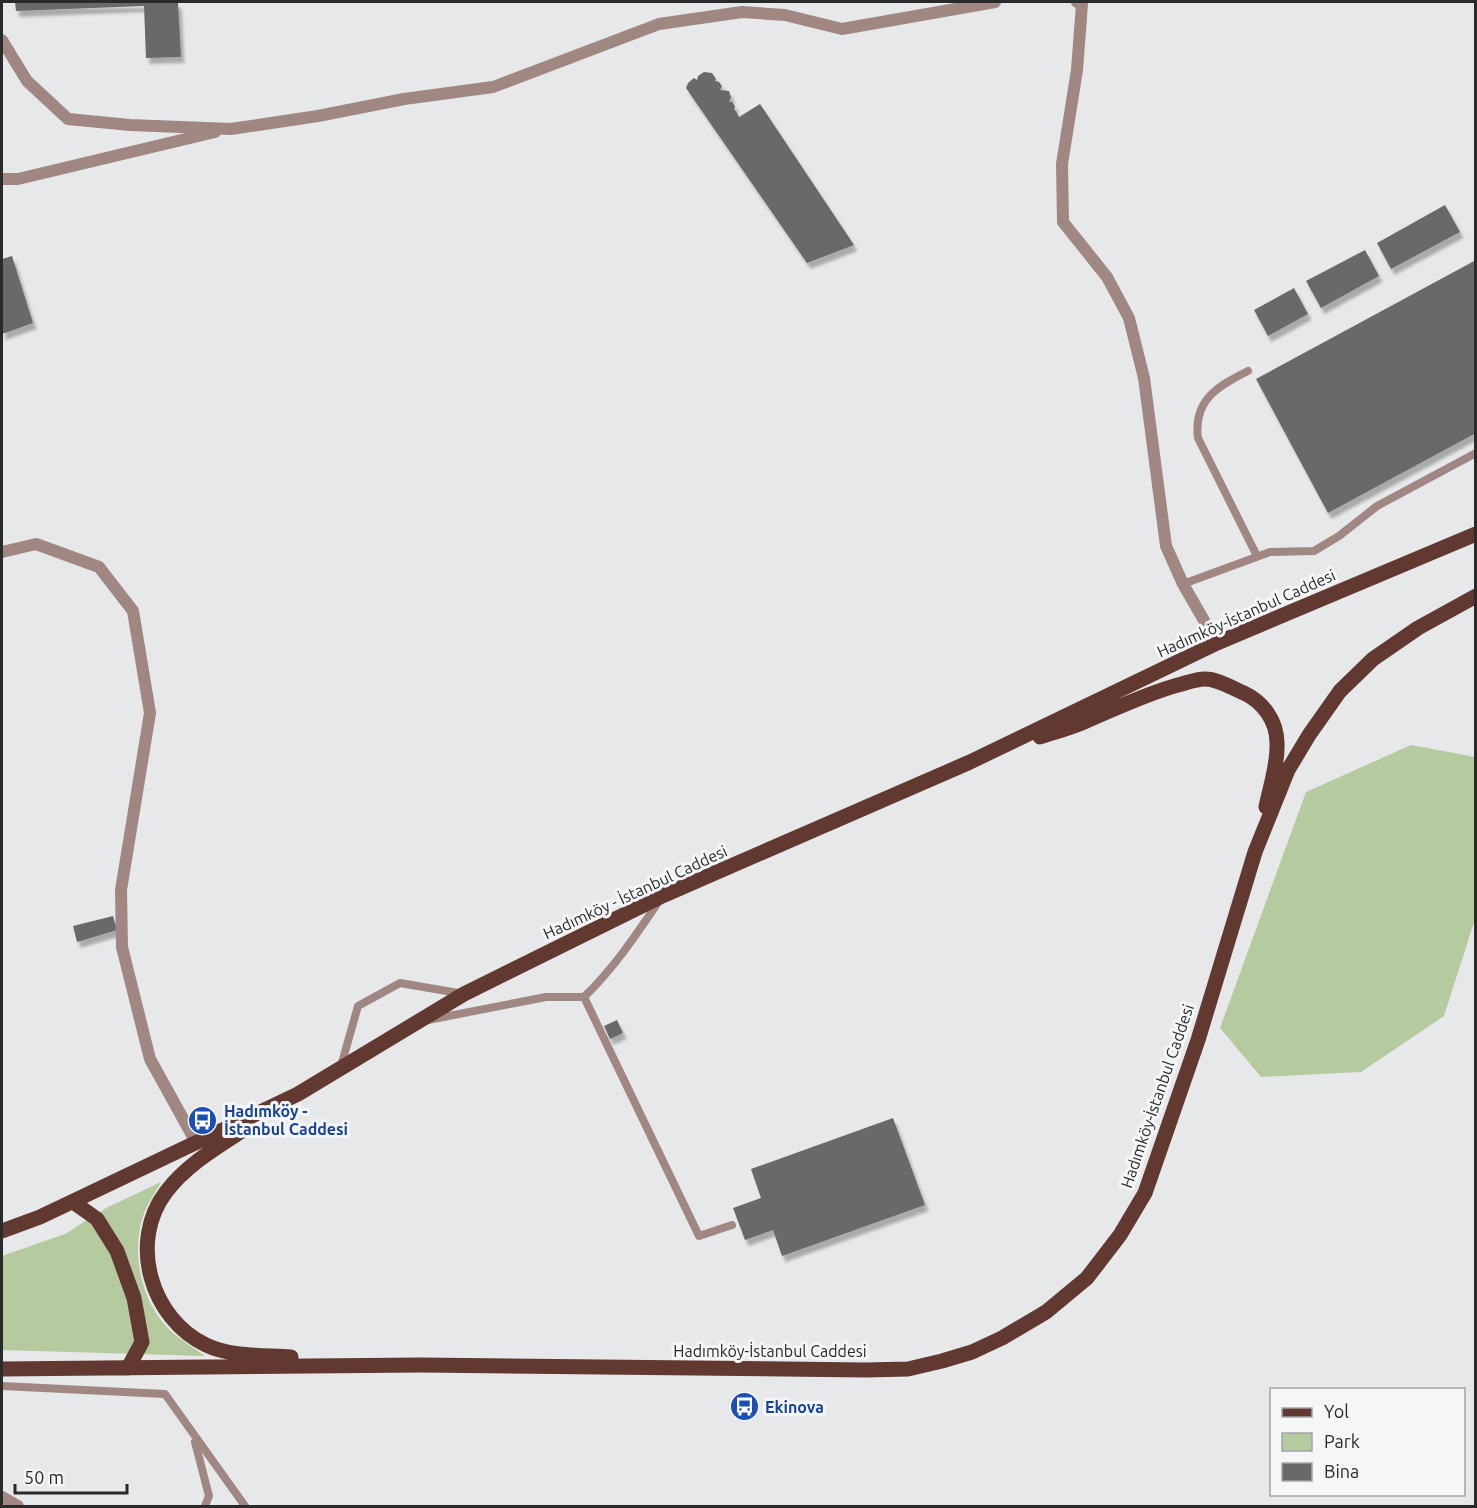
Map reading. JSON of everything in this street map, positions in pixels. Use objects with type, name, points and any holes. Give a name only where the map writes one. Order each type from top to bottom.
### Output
[{"type":"main road","name":"Hadımköy-İstanbul Caddesi","points":[[969,762],[1217,643],[1476,534]]},
{"type":"main road","name":"Hadımköy-İstanbul Caddesi","points":[[329,1365],[908,1369],[972,1352],[1002,1338],[1046,1312],[1087,1278],[1120,1235],[1145,1193],[1198,1040],[1255,852],[1288,770],[1340,692],[1382,653],[1418,628],[1476,596]]},
{"type":"main road","points":[[969,762],[1083,722],[1168,687],[1205,679],[1225,684],[1250,695],[1258,702],[1270,716],[1276,734],[1276,760],[1255,852]]},
{"type":"main road","name":"Hadımköy - İstanbul Caddesi","points":[[2,1231],[73,1202],[298,1094],[464,994],[662,897],[969,762]]},
{"type":"main road","points":[[298,1094],[214,1150],[175,1180],[156,1208],[149,1237],[148,1269],[153,1287],[162,1305],[187,1334],[205,1345],[224,1352],[292,1357],[329,1365]]},
{"type":"main road","points":[[73,1202],[97,1219],[117,1251],[134,1298],[142,1342],[128,1368]]},
{"type":"main road","points":[[2,1369],[329,1365]]},
{"type":"street","points":[[2,180],[18,179],[231,129],[318,116],[404,99],[493,87],[659,24],[742,12],[786,15],[842,29],[995,2]]},
{"type":"street","points":[[1077,2],[1082,4],[1077,70],[1062,164],[1063,222],[1107,277],[1129,318],[1144,378],[1166,546],[1183,584],[1217,643]]},
{"type":"street","points":[[2,40],[27,81],[68,118],[130,125],[231,129]]},
{"type":"street","points":[[2,552],[36,544],[99,567],[133,611],[150,713],[121,890],[122,947],[150,1059],[196,1144]]},
{"type":"street","points":[[2,1497],[18,1506]]},
{"type":"lane","points":[[1248,371],[1212,393],[1201,409],[1197,426],[1198,438],[1257,556]]},
{"type":"lane","points":[[1183,584],[1270,552],[1314,552],[1339,536],[1377,506],[1476,453]]},
{"type":"lane","points":[[412,1024],[546,997],[585,997],[624,953],[662,897]]},
{"type":"lane","points":[[341,1066],[358,1006],[400,983],[464,994]]},
{"type":"lane","points":[[585,997],[699,1236],[732,1225]]},
{"type":"lane","points":[[2,1386],[165,1394],[245,1506]]},
{"type":"lane","points":[[193,1436],[211,1506]]},
{"type":"lane","points":[[205,1506],[209,1496]]},
{"type":"green space","points":[[1411,745],[1475,757],[1475,919],[1444,1016],[1361,1072],[1261,1077],[1220,1028],[1306,792]]},
{"type":"green space","points":[[161,1182],[147,1207],[140,1227],[138,1260],[141,1277],[153,1309],[163,1322],[174,1334],[205,1356],[2,1350],[2,1256],[65,1234],[106,1208]]},
{"type":"building","points":[[15,2],[178,2],[181,57],[146,58],[144,6],[16,11]]},
{"type":"building","points":[[704,72],[712,73],[715,81],[722,86],[720,90],[729,91],[731,97],[729,102],[735,106],[734,110],[739,117],[760,104],[854,245],[807,263],[686,88],[688,83],[694,78],[697,80],[698,76]]},
{"type":"building","points":[[1445,205],[1460,232],[1391,269],[1377,243]]},
{"type":"building","points":[[1365,250],[1379,276],[1321,308],[1306,281]]},
{"type":"building","points":[[12,256],[33,323],[2,334],[2,259]]},
{"type":"building","points":[[1476,260],[1476,433],[1328,513],[1256,379]]},
{"type":"building","points":[[1294,288],[1308,314],[1268,336],[1254,310]]},
{"type":"building","points":[[113,916],[117,930],[77,942],[73,926]]},
{"type":"building","points":[[617,1020],[623,1033],[610,1039],[604,1026]]},
{"type":"building","points":[[893,1118],[925,1205],[782,1256],[773,1230],[745,1240],[733,1208],[761,1198],[751,1169]]},
{"type":"place","name":"Hadımköy - İstanbul Caddesi","points":[[203,1120]]},
{"type":"place","name":"Ekinova","points":[[744,1407]]}]
